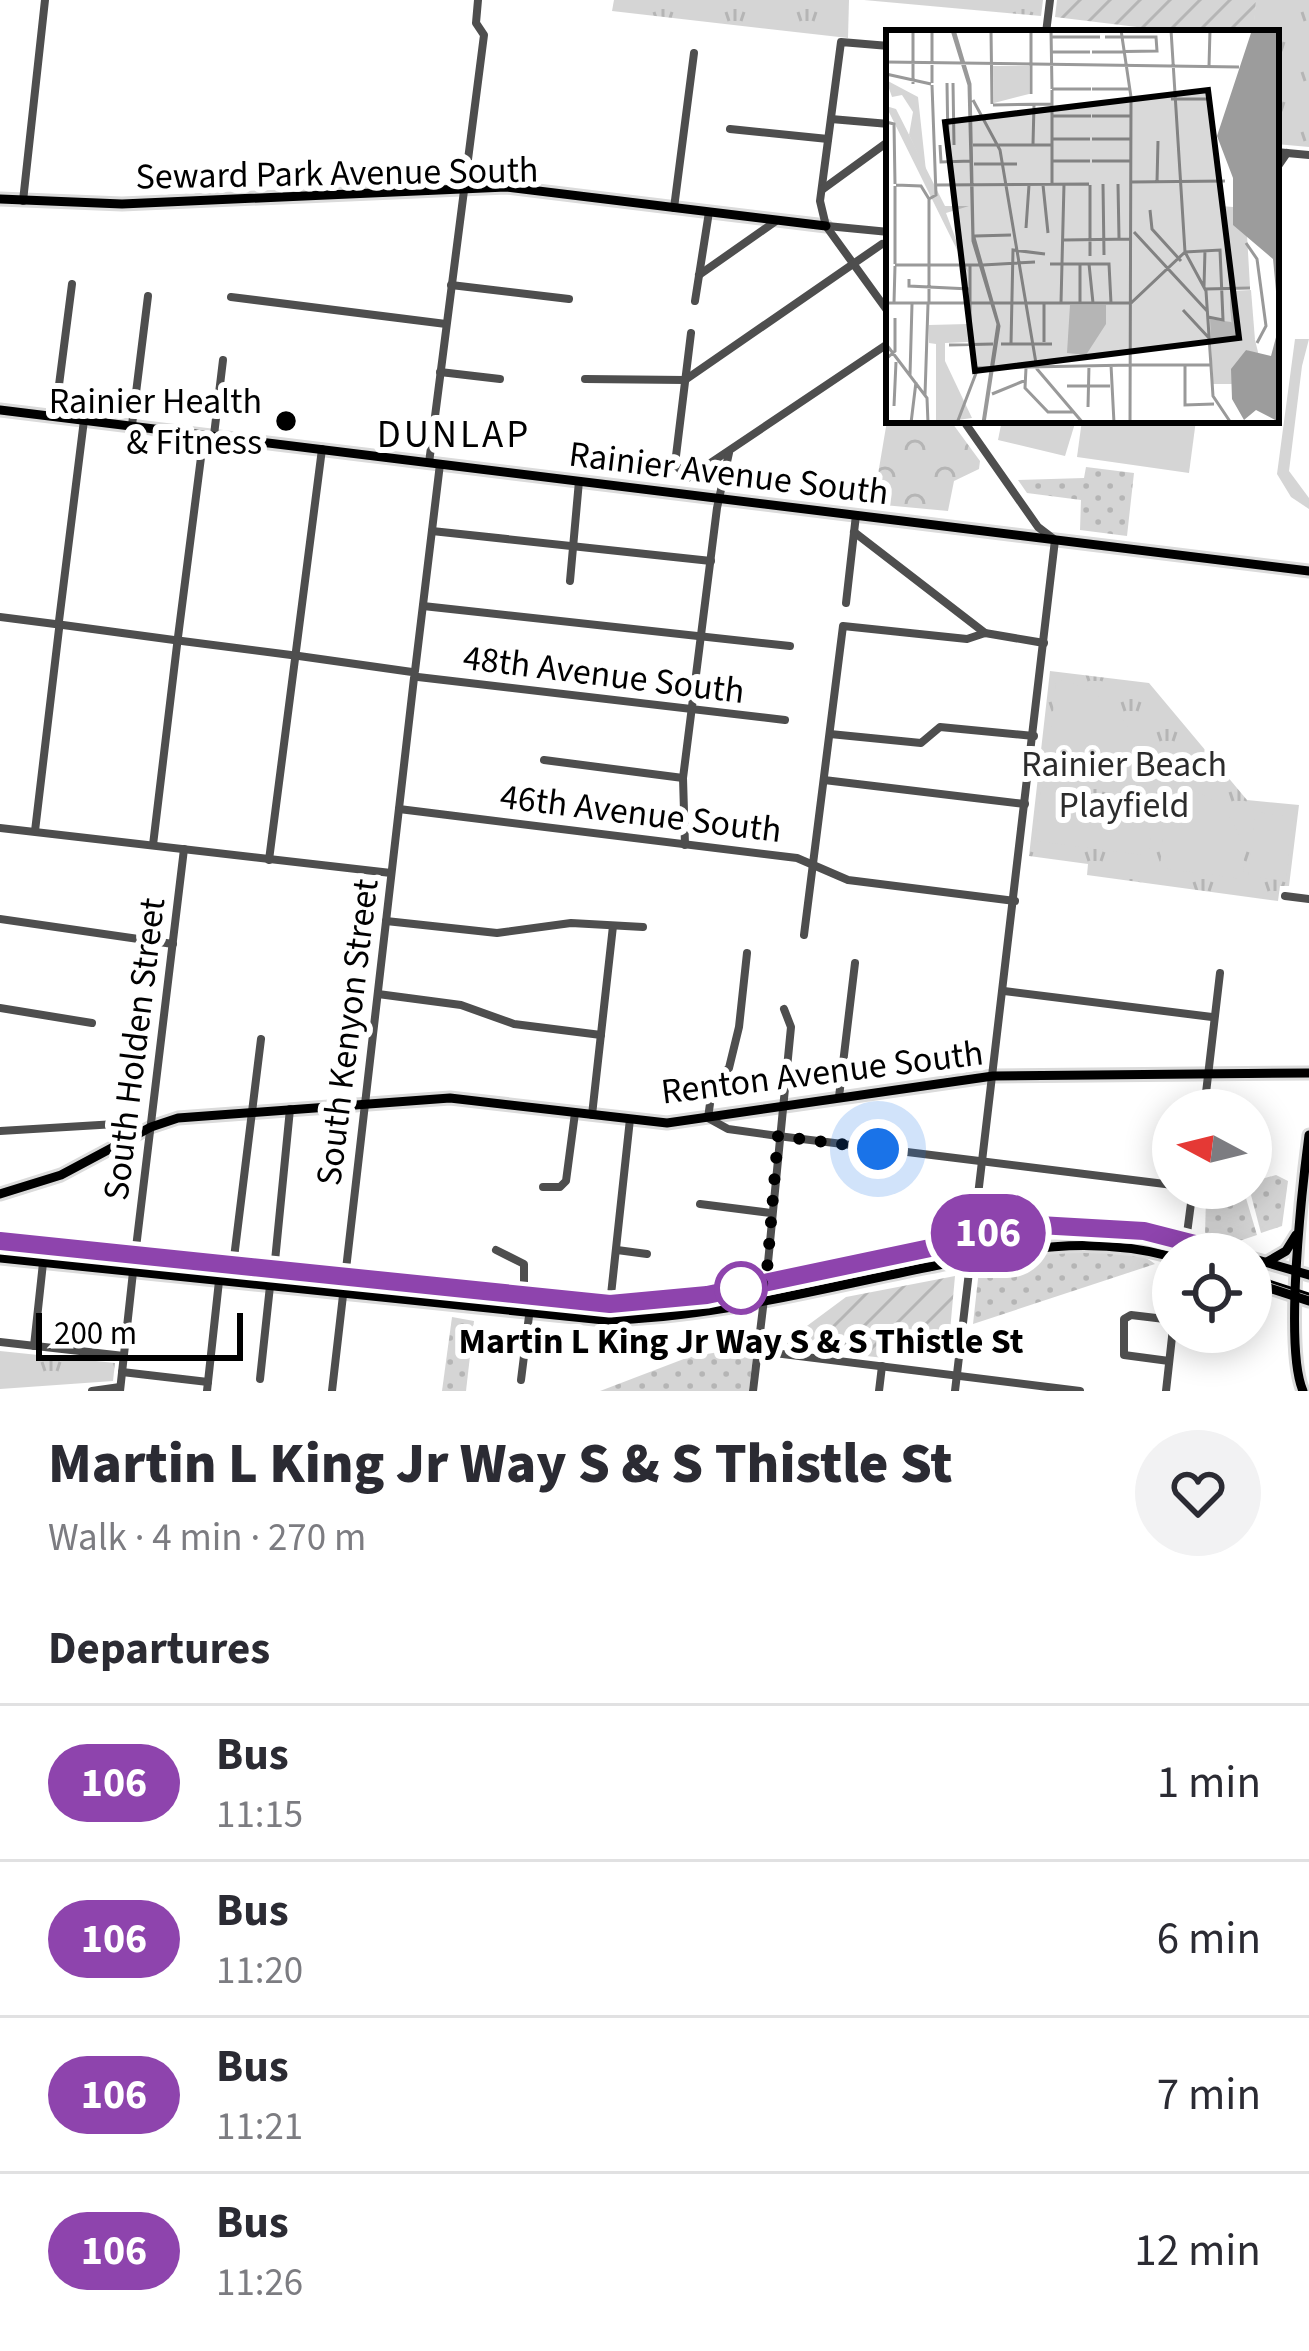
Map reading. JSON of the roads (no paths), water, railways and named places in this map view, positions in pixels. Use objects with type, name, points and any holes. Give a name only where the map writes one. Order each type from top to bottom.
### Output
[{"type":"main road","name":"Seward Park Avenue South","points":[[0,200],[131,204],[519,188],[826,226]]},
{"type":"main road","name":"Rainier Avenue South","points":[[0,410],[1309,571]]},
{"type":"main road","name":"Renton Avenue South","points":[[0,1194],[61,1175],[151,1126],[178,1118],[450,1098],[667,1123],[993,1076],[1309,1072]]},
{"type":"main road","points":[[1303,1391],[1296,1367],[1304,1273],[1299,1230],[1309,1135]]},
{"type":"main road","points":[[0,1241],[524,1299],[610,1304],[679,1300],[1035,1225],[1078,1224],[1152,1235]]},
{"type":"main road","points":[[1272,1259],[1286,1251],[1299,1230]]},
{"type":"main road","points":[[0,1258],[529,1316],[656,1319],[1061,1242],[1116,1244],[1152,1252]]},
{"type":"main road","points":[[1272,1263],[1304,1273]]},
{"type":"main road","points":[[1272,1289],[1303,1299]]},
{"type":"street","points":[[23,202],[46,0]]},
{"type":"street","name":"South Kenyon Street","points":[[332,1391],[432,531],[440,372],[484,34],[476,23],[478,0]]},
{"type":"street","points":[[1046,30],[1050,0]]},
{"type":"street","points":[[886,46],[841,42],[822,190],[826,226],[886,309]]},
{"type":"street","points":[[674,208],[694,53]]},
{"type":"street","points":[[831,119],[886,124]]},
{"type":"street","points":[[730,129],[828,139]]},
{"type":"street","points":[[822,190],[886,143]]},
{"type":"street","points":[[1281,153],[1309,155]]},
{"type":"street","points":[[695,301],[709,212]]},
{"type":"street","points":[[699,275],[777,220]]},
{"type":"street","name":"Seward Park Avenue South","points":[[826,226],[886,232]]},
{"type":"street","points":[[585,379],[685,380],[882,244]]},
{"type":"street","points":[[55,416],[72,284]]},
{"type":"street","points":[[451,285],[569,299]]},
{"type":"street","points":[[132,425],[148,296]]},
{"type":"street","points":[[231,297],[446,324]]},
{"type":"street","points":[[691,333],[675,464],[688,478],[886,345]]},
{"type":"street","name":"South Holden Street","points":[[153,845],[178,641],[223,360]]},
{"type":"street","points":[[440,372],[500,379]]},
{"type":"street","points":[[35,831],[84,419]]},
{"type":"street","points":[[956,1391],[1054,540],[1038,526],[965,423]]},
{"type":"street","points":[[269,860],[322,449]]},
{"type":"street","points":[[685,845],[683,778],[729,453]]},
{"type":"street","points":[[570,581],[579,481]]},
{"type":"street","points":[[846,603],[856,515]]},
{"type":"street","points":[[432,531],[711,561]]},
{"type":"street","points":[[854,532],[985,633],[1044,643]]},
{"type":"street","points":[[423,606],[790,646]]},
{"type":"street","name":"48th Avenue South","points":[[0,617],[785,720]]},
{"type":"street","points":[[805,934],[843,626],[967,640],[985,633]]},
{"type":"street","points":[[830,734],[920,743],[937,727],[1034,736]]},
{"type":"street","points":[[544,760],[683,778]]},
{"type":"street","points":[[824,780],[1025,804]]},
{"type":"street","name":"46th Avenue South","points":[[399,809],[814,863],[848,880],[1015,901]]},
{"type":"street","points":[[0,828],[392,873]]},
{"type":"street","name":"South Holden Street","points":[[135,1256],[184,849]]},
{"type":"street","points":[[1285,896],[1309,898]]},
{"type":"street","points":[[0,919],[173,944]]},
{"type":"street","points":[[386,921],[497,933],[580,922],[643,927]]},
{"type":"street","points":[[592,1115],[613,926]]},
{"type":"street","points":[[747,953],[739,1028],[729,1068],[713,1082],[709,1118],[728,1129],[1152,1182]]},
{"type":"street","points":[[838,1097],[855,963]]},
{"type":"street","points":[[1206,1089],[1220,973]]},
{"type":"street","points":[[1004,991],[1212,1017]]},
{"type":"street","points":[[378,994],[461,1005],[504,1022],[601,1035]]},
{"type":"street","points":[[0,1008],[92,1023]]},
{"type":"street","points":[[766,1283],[791,1027],[784,1010]]},
{"type":"street","points":[[233,1266],[261,1039]]},
{"type":"street","points":[[274,1271],[290,1109]]},
{"type":"street","points":[[543,1187],[560,1187],[566,1180],[575,1113]]},
{"type":"street","points":[[610,1304],[630,1119]]},
{"type":"street","points":[[0,1131],[116,1124],[129,1137]]},
{"type":"street","points":[[700,1204],[771,1213]]},
{"type":"street","points":[[496,1250],[524,1264],[524,1299]]},
{"type":"street","points":[[617,1250],[647,1254]]},
{"type":"street","points":[[34,1346],[43,1262]]},
{"type":"street","points":[[92,1391],[120,1389],[133,1272]]},
{"type":"street","points":[[122,1372],[208,1386],[219,1281]]},
{"type":"street","points":[[260,1379],[270,1286]]},
{"type":"street","points":[[753,1391],[764,1299]]},
{"type":"street","points":[[1152,1320],[1131,1315],[1124,1319],[1121,1350],[1124,1355],[1169,1361]]},
{"type":"street","points":[[520,1380],[529,1316]]},
{"type":"street","points":[[0,1342],[124,1357]]},
{"type":"street","points":[[758,1351],[1080,1391]]},
{"type":"street","points":[[1166,1391],[1170,1353]]},
{"type":"street","points":[[879,1391],[882,1366]]},
{"type":"tram line","points":[[0,1247],[596,1310],[674,1305],[751,1292],[981,1243],[1058,1235],[1152,1242]]},
{"type":"tram line","points":[[1272,1282],[1309,1294]]},
{"type":"place","name":"Rainier Health & Fitness","points":[[286,421]]},
{"type":"place","name":"Martin L King Jr Way S & S Thistle St","points":[[741,1288]]},
{"type":"district","name":"DUNLAP","points":[[454,433]]},
{"type":"park label","name":"Rainier Beach Playfield","points":[[1124,784]]}]
